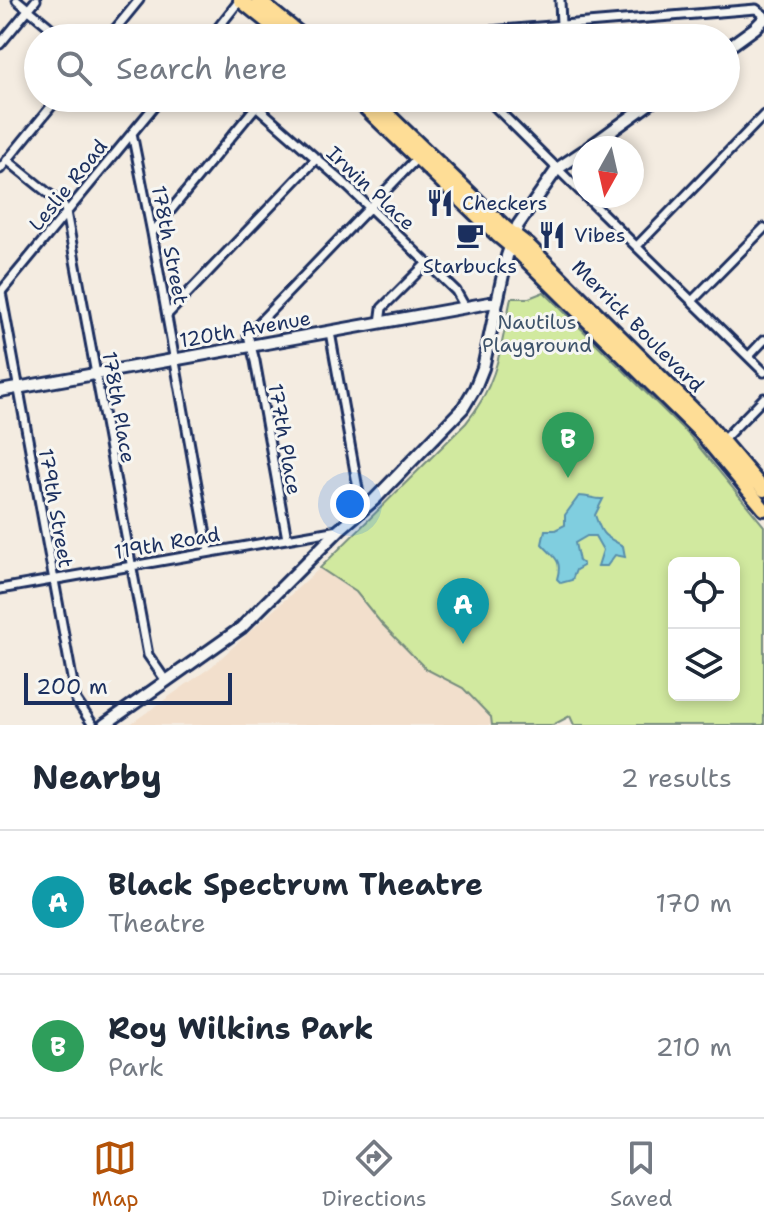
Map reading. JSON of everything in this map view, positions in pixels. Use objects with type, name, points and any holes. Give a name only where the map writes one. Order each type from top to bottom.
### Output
[{"type":"main road","points":[[240,0],[270,24]]},
{"type":"main road","points":[[258,0],[288,24]]},
{"type":"main road","name":"Merrick Boulevard","points":[[372,112],[512,240],[693,425],[719,444],[764,490]]},
{"type":"main road","name":"Merrick Boulevard","points":[[384,112],[421,154]]},
{"type":"main road","name":"Merrick Boulevard","points":[[719,444],[764,509]]},
{"type":"street","points":[[17,0],[47,24]]},
{"type":"street","points":[[0,44],[36,0]]},
{"type":"street","points":[[119,24],[139,0]]},
{"type":"street","points":[[221,24],[240,0]]},
{"type":"street","points":[[560,0],[561,24]]},
{"type":"street","points":[[573,24],[756,9],[764,17],[740,39]]},
{"type":"street","points":[[0,169],[46,112]]},
{"type":"street","name":"Leslie Road","points":[[0,293],[149,112]]},
{"type":"street","points":[[152,233],[251,112]]},
{"type":"street","name":"Irwin Place","points":[[263,112],[317,158],[456,291],[465,307]]},
{"type":"street","points":[[500,112],[572,184]]},
{"type":"street","points":[[604,136],[638,112]]},
{"type":"street","points":[[637,246],[764,115]]},
{"type":"street","name":"178th Street","points":[[132,133],[209,552]]},
{"type":"street","points":[[250,346],[250,332],[421,154]]},
{"type":"street","points":[[167,315],[317,158]]},
{"type":"street","points":[[104,725],[241,628],[463,408],[483,368],[512,240],[523,216],[557,169],[572,159]]},
{"type":"street","points":[[7,160],[64,206],[66,212]]},
{"type":"street","points":[[597,208],[764,372]]},
{"type":"street","name":"178th Place","points":[[66,212],[148,655],[166,681]]},
{"type":"street","points":[[693,300],[764,228]]},
{"type":"street","points":[[380,323],[382,308],[427,263]]},
{"type":"street","name":"179th Street","points":[[0,293],[76,700],[93,725]]},
{"type":"street","name":"120th Avenue","points":[[0,391],[497,303]]},
{"type":"street","points":[[330,332],[360,500],[367,505]]},
{"type":"street","points":[[749,356],[764,340]]},
{"type":"street","name":"177th Place","points":[[250,346],[287,539]]},
{"type":"street","points":[[719,444],[764,398]]},
{"type":"street","name":"119th Road","points":[[0,589],[340,529]]},
{"type":"shaded area","points":[[320,568],[356,592],[426,669],[463,687],[491,717],[492,725],[129,725],[211,667]]},
{"type":"green space","name":"Nautilus Playground","points":[[544,292],[690,436],[764,526],[764,725],[574,725],[570,716],[553,725],[492,725],[491,717],[463,688],[426,669],[356,592],[320,568],[466,423],[477,408],[492,379],[511,298],[529,298]]},
{"type":"water","points":[[579,496],[603,499],[595,515],[602,532],[623,546],[625,557],[615,555],[607,566],[598,566],[603,550],[595,536],[587,536],[575,543],[583,566],[576,570],[572,580],[561,583],[557,579],[558,563],[542,544],[545,530],[555,530],[565,525],[565,515]]},
{"type":"place","name":"Checkers","points":[[440,203]]},
{"type":"place","name":"Starbucks","points":[[470,235]]},
{"type":"place","name":"Vibes","points":[[552,235]]},
{"type":"place","name":"Roy Wilkins Park","points":[[568,478]]},
{"type":"place","name":"Black Spectrum Theatre","points":[[463,644]]}]
